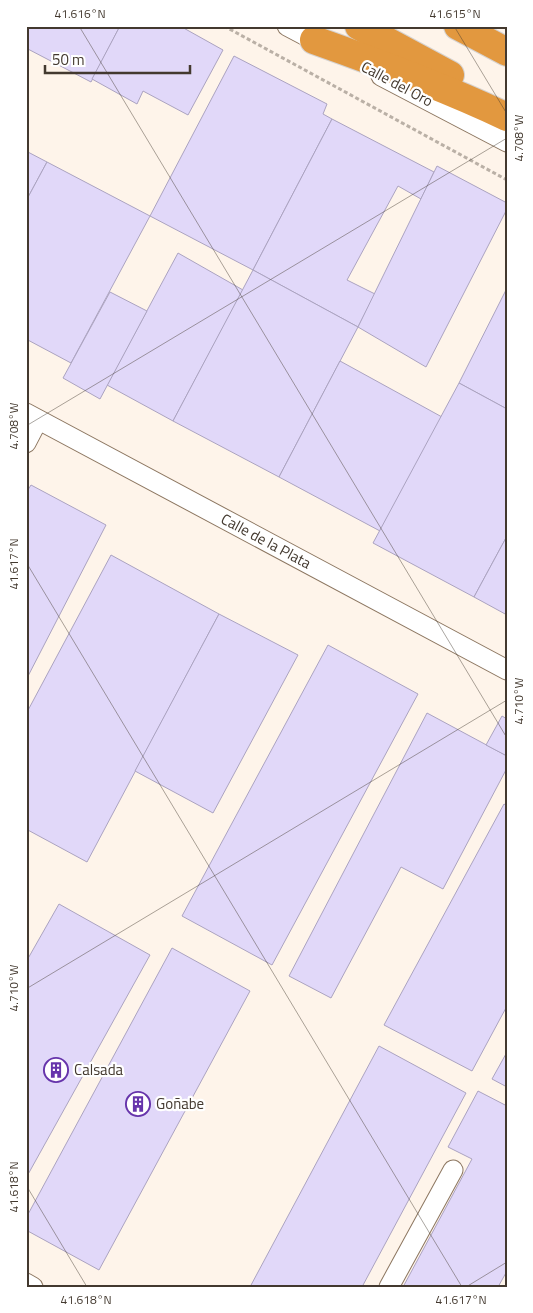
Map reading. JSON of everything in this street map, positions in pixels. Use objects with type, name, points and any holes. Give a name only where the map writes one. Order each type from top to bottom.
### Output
[{"type":"highway","points":[[359,26],[507,106]]},
{"type":"highway","points":[[458,26],[507,52]]},
{"type":"highway","points":[[314,40],[387,66],[474,101],[507,117]]},
{"type":"street","name":"Calle del Oro","points":[[287,26],[507,142]]},
{"type":"street","points":[[26,443],[32,416]]},
{"type":"street","name":"Calle de la Plata","points":[[32,416],[507,670]]},
{"type":"street","points":[[389,1287],[453,1170]]},
{"type":"street","points":[[26,1283],[33,1287]]},
{"type":"path","points":[[224,26],[507,180]]},
{"type":"building","points":[[26,26],[120,26],[91,82],[26,48]]},
{"type":"building","points":[[120,26],[180,26],[223,50],[188,115],[143,91],[137,104],[92,79]]},
{"type":"building","points":[[234,56],[327,104],[323,114],[332,119],[253,270],[150,216]]},
{"type":"building","points":[[332,119],[434,172],[421,199],[398,186],[347,280],[375,294],[358,327],[253,270]]},
{"type":"building","points":[[26,151],[47,162],[26,201]]},
{"type":"building","points":[[47,162],[150,216],[71,363],[26,339],[26,201]]},
{"type":"building","points":[[437,166],[507,203],[507,209],[426,367],[358,327]]},
{"type":"building","points":[[178,253],[243,290],[173,421],[107,385]]},
{"type":"building","points":[[253,270],[358,327],[279,477],[173,421]]},
{"type":"building","points":[[507,288],[507,409],[459,383]]},
{"type":"building","points":[[110,292],[147,311],[100,399],[63,378]]},
{"type":"building","points":[[340,361],[442,417],[380,531],[279,477]]},
{"type":"building","points":[[459,383],[507,409],[507,536],[474,597],[373,543]]},
{"type":"building","points":[[31,485],[106,525],[26,680],[26,493]]},
{"type":"building","points":[[507,536],[507,615],[474,597]]},
{"type":"building","points":[[111,555],[219,614],[87,862],[26,829],[26,714]]},
{"type":"building","points":[[219,614],[298,655],[213,813],[135,771]]},
{"type":"building","points":[[328,645],[418,694],[272,965],[182,916]]},
{"type":"building","points":[[427,713],[507,756],[507,768],[443,889],[401,867],[331,998],[289,976]]},
{"type":"building","points":[[502,716],[507,719],[507,756],[486,745]]},
{"type":"building","points":[[504,804],[507,806],[507,1006],[472,1071],[384,1025]]},
{"type":"building","name":"Calsada","points":[[59,904],[150,955],[26,1178],[26,962]]},
{"type":"building","name":"Goñabe","points":[[172,948],[250,991],[99,1270],[26,1230],[26,1218]]},
{"type":"building","points":[[379,1046],[466,1093],[362,1287],[250,1287]]},
{"type":"building","points":[[507,1052],[507,1087],[492,1079]]},
{"type":"building","points":[[478,1091],[507,1106],[507,1271],[498,1287],[403,1287],[472,1159],[448,1147]]},
{"type":"place","name":"Calsada","points":[[56,1070]]},
{"type":"place","name":"Goñabe","points":[[138,1104]]}]
